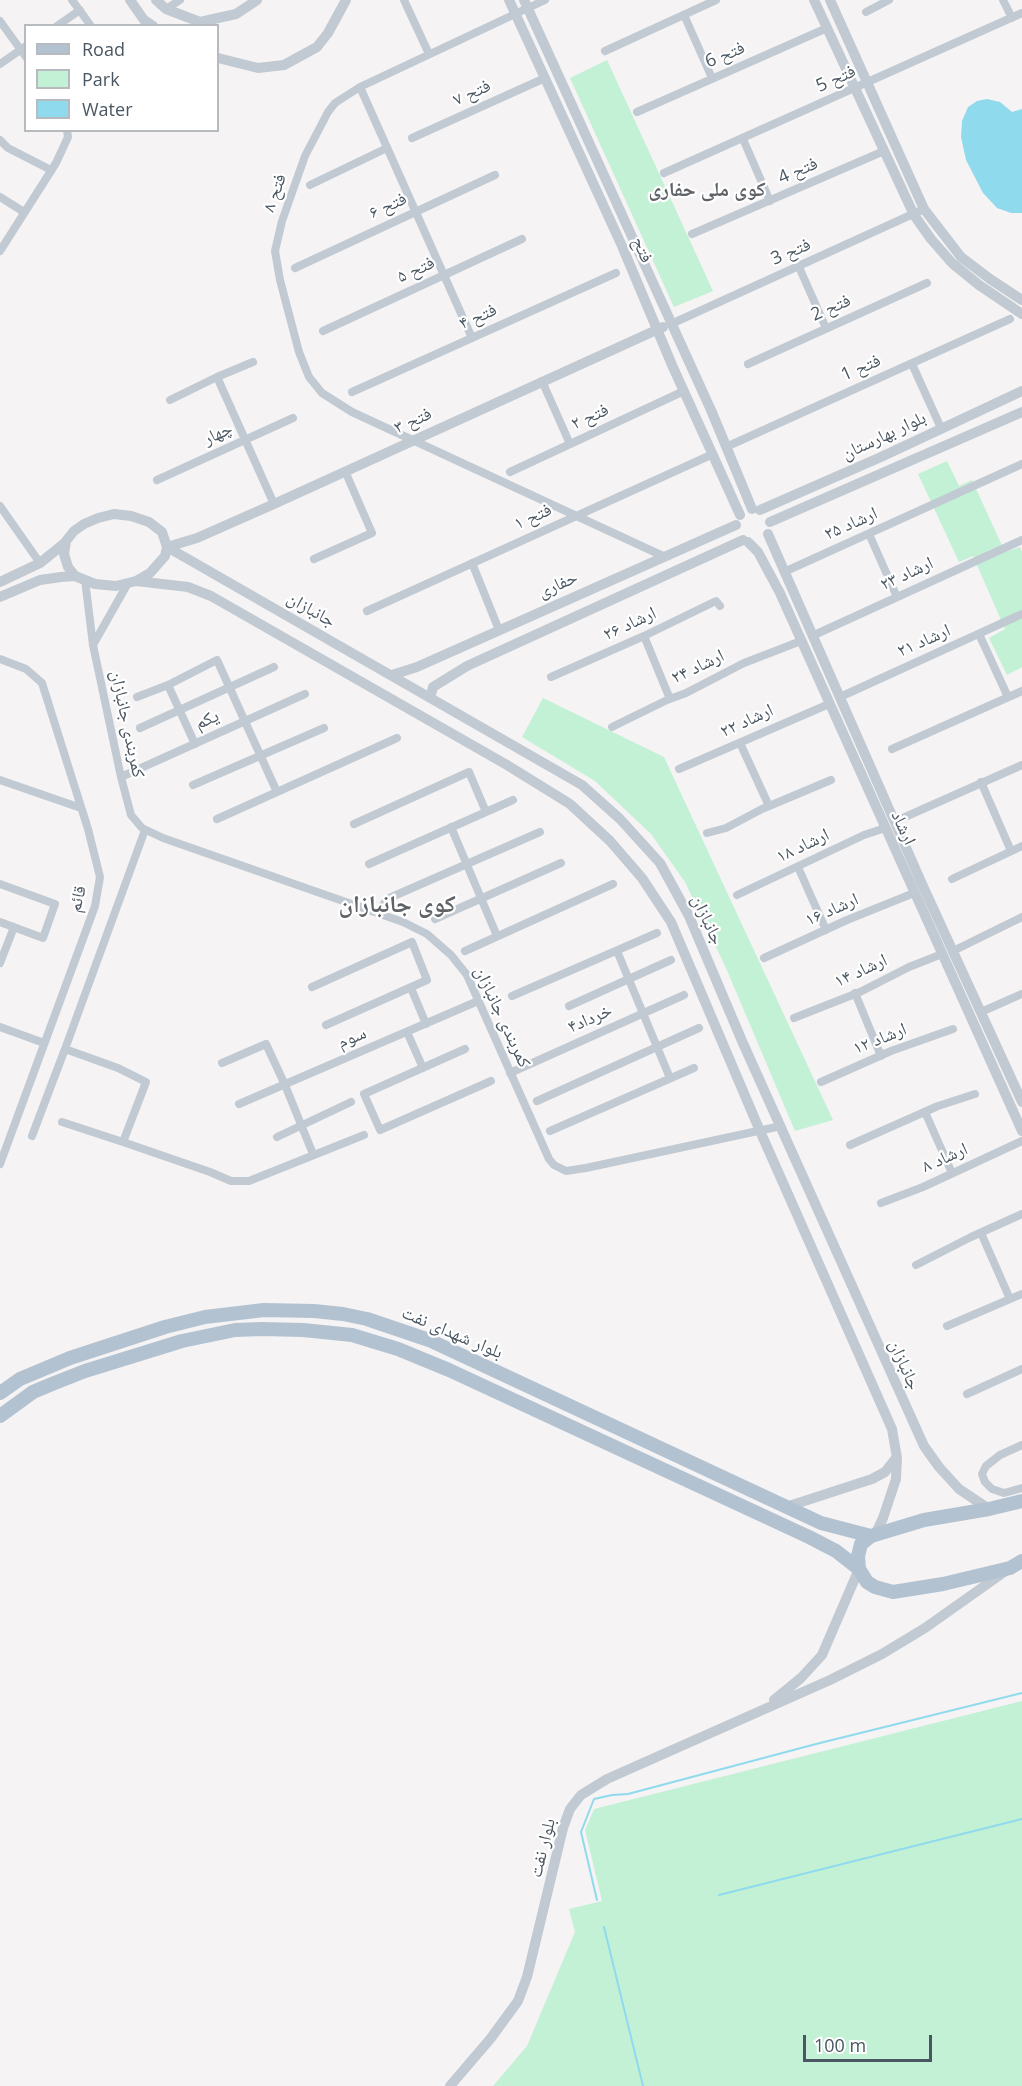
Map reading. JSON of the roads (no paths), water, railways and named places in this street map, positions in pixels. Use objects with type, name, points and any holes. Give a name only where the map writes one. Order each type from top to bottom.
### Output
[{"type":"main road","name":"بلوار شهدای نفت","points":[[0,1393],[20,1379],[70,1358],[165,1327],[205,1317],[264,1310],[343,1314],[368,1319],[429,1340],[821,1523],[873,1535]]},
{"type":"main road","name":"بلوار شهدای نفت","points":[[0,1416],[33,1392],[52,1384],[85,1371],[182,1341],[236,1330],[262,1329],[352,1335],[398,1349],[449,1370],[825,1545],[859,1569],[867,1582],[875,1587],[893,1592],[926,1588],[1016,1564]]},
{"type":"main road","points":[[859,1569],[858,1556],[861,1544],[873,1535],[924,1520],[1022,1501]]},
{"type":"street","points":[[72,0],[90,24]]},
{"type":"street","points":[[130,0],[144,20],[150,24]]},
{"type":"street","points":[[156,0],[166,9],[200,22],[236,15]]},
{"type":"street","points":[[166,9],[180,0]]},
{"type":"street","points":[[219,25],[257,0]]},
{"type":"street","points":[[219,58],[258,68],[284,65],[317,48],[346,0]]},
{"type":"street","points":[[404,0],[429,54]]},
{"type":"street","name":"فتح","points":[[509,0],[622,246],[713,454],[738,520]]},
{"type":"street","name":"فتح ۸","points":[[545,0],[526,4],[515,14],[360,87],[335,103],[328,112],[301,167],[282,221],[275,251],[288,314],[309,377],[322,393],[352,412],[663,556]]},
{"type":"street","points":[[605,51],[716,0]]},
{"type":"street","points":[[814,0],[914,215],[952,263],[979,285],[1022,314]]},
{"type":"street","points":[[830,0],[924,209],[961,256],[1022,300]]},
{"type":"street","points":[[866,12],[890,0]]},
{"type":"street","points":[[1003,0],[1012,18]]},
{"type":"street","name":"فتح","points":[[526,4],[756,509]]},
{"type":"street","points":[[60,24],[80,10]]},
{"type":"street","name":"فتح 5","points":[[664,173],[1022,13]]},
{"type":"street","points":[[684,15],[712,78]]},
{"type":"street","points":[[0,21],[24,51],[0,64]]},
{"type":"street","name":"فتح 6","points":[[637,112],[827,28]]},
{"type":"street","name":"فتح ۷","points":[[412,138],[545,78]]},
{"type":"street","points":[[360,87],[472,338]]},
{"type":"street","points":[[0,250],[51,170],[68,137],[67,132]]},
{"type":"street","points":[[743,139],[770,201]]},
{"type":"street","points":[[0,140],[8,148],[51,170]]},
{"type":"street","points":[[310,185],[387,148]]},
{"type":"street","name":"فتح 4","points":[[692,234],[884,151]]},
{"type":"street","name":"فتح ۶","points":[[295,267],[495,175]]},
{"type":"street","points":[[0,197],[24,213]]},
{"type":"street","name":"فتح 3","points":[[671,324],[924,209]]},
{"type":"street","name":"فتح ۵","points":[[323,331],[522,239]]},
{"type":"street","points":[[799,267],[826,328]]},
{"type":"street","name":"فتح ۴","points":[[352,392],[616,273]]},
{"type":"street","name":"فتح 2","points":[[748,364],[927,283]]},
{"type":"street","name":"فتح 1","points":[[726,447],[1010,319]]},
{"type":"street","name":"فتح ۳","points":[[167,547],[197,538],[274,504],[671,324]]},
{"type":"street","points":[[170,400],[252,362]]},
{"type":"street","points":[[912,364],[941,428]]},
{"type":"street","points":[[217,378],[274,504]]},
{"type":"street","points":[[543,381],[570,444]]},
{"type":"street","name":"فتح ۲","points":[[510,472],[684,391]]},
{"type":"street","name":"بلوار بهارستان","points":[[756,509],[881,457],[1022,392]]},
{"type":"street","name":"بلوار بهارستان","points":[[769,528],[1022,412]]},
{"type":"street","name":"چهار","points":[[157,480],[293,418]]},
{"type":"street","name":"فتح ۱","points":[[368,611],[713,454]]},
{"type":"street","name":"ارشاد ۲۵","points":[[784,572],[1022,464]]},
{"type":"street","points":[[314,559],[372,532],[345,471]]},
{"type":"street","points":[[0,506],[40,563]]},
{"type":"street","points":[[756,509],[764,513],[769,528],[760,542],[746,541],[737,530],[738,520],[756,509]]},
{"type":"street","points":[[0,582],[40,563],[84,524],[114,514],[131,516],[149,522],[162,532],[167,547],[159,566],[132,582],[116,586],[95,584],[80,578],[68,567],[64,554],[66,541]]},
{"type":"street","name":"حفاری","points":[[392,675],[417,667],[738,520]]},
{"type":"street","name":"ارشاد","points":[[769,528],[784,572],[896,821],[948,952],[1019,1105]]},
{"type":"street","points":[[869,534],[897,597]]},
{"type":"street","name":"ارشاد","points":[[746,541],[758,552],[780,593],[914,893],[948,952]]},
{"type":"street","name":"حفاری","points":[[430,698],[433,687],[467,666],[746,541]]},
{"type":"street","name":"ارشاد ۲۳","points":[[812,636],[1019,541]]},
{"type":"street","name":"جانبازان","points":[[167,547],[582,785],[620,819],[660,863],[689,916],[924,1446],[959,1489],[989,1509]]},
{"type":"street","points":[[472,563],[499,630]]},
{"type":"street","points":[[0,597],[40,580],[80,578]]},
{"type":"street","name":"کمربندی جانبازان","points":[[80,578],[131,815],[145,830],[163,838],[403,922],[427,934],[451,955],[467,975],[549,1159],[554,1165],[566,1170],[781,1126]]},
{"type":"street","points":[[93,645],[132,582]]},
{"type":"street","name":"جانبازان","points":[[132,582],[188,587],[211,596],[507,765],[570,804],[610,841],[642,878],[671,922],[760,1131],[892,1429],[897,1458],[896,1479],[884,1518],[873,1535]]},
{"type":"street","name":"ارشاد ۲۶","points":[[551,677],[716,601],[720,606]]},
{"type":"street","name":"ارشاد ۲۱","points":[[840,697],[1022,614]]},
{"type":"street","points":[[979,634],[1008,697]]},
{"type":"street","points":[[644,636],[670,699]]},
{"type":"street","points":[[801,640],[812,636]]},
{"type":"street","name":"ارشاد ۲۴","points":[[612,727],[687,693],[744,663],[801,640]]},
{"type":"street","name":"قائم","points":[[0,659],[26,669],[42,683],[88,829],[100,877],[95,906],[0,1164]]},
{"type":"street","points":[[137,697],[168,685],[217,660],[277,792]]},
{"type":"street","points":[[140,728],[274,667]]},
{"type":"street","points":[[168,685],[195,744]]},
{"type":"street","points":[[892,748],[1022,691]]},
{"type":"street","name":"یکم","points":[[121,777],[306,694]]},
{"type":"street","name":"ارشاد ۲۲","points":[[679,769],[829,704]]},
{"type":"street","points":[[193,785],[324,729]]},
{"type":"street","points":[[217,819],[397,738]]},
{"type":"street","points":[[740,743],[769,806]]},
{"type":"street","points":[[507,765],[517,748]]},
{"type":"street","points":[[896,821],[1022,765]]},
{"type":"street","points":[[354,824],[469,772],[486,812]]},
{"type":"street","points":[[0,780],[81,808]]},
{"type":"street","points":[[707,833],[726,828],[769,806],[831,780]]},
{"type":"street","points":[[981,782],[1011,851]]},
{"type":"street","points":[[369,864],[513,800]]},
{"type":"street","points":[[451,827],[497,936]]},
{"type":"street","name":"ارشاد ۱۸","points":[[737,895],[864,835],[885,828]]},
{"type":"street","points":[[32,1136],[145,830]]},
{"type":"street","points":[[378,913],[387,899],[540,832]]},
{"type":"street","points":[[952,879],[1022,846]]},
{"type":"street","points":[[900,862],[911,857]]},
{"type":"street","points":[[435,919],[561,863]]},
{"type":"street","points":[[798,867],[826,930]]},
{"type":"street","points":[[0,884],[55,904],[43,938],[0,922]]},
{"type":"street","points":[[465,951],[613,884]]},
{"type":"street","name":"ارشاد ۱۶","points":[[764,958],[914,893]]},
{"type":"street","name":"ارشاد ۱۴","points":[[794,1018],[948,952],[1022,917]]},
{"type":"street","points":[[0,963],[14,927]]},
{"type":"street","points":[[512,996],[657,933]]},
{"type":"street","points":[[312,987],[412,942],[427,980],[326,1025]]},
{"type":"street","points":[[616,951],[670,1078]]},
{"type":"street","points":[[569,1006],[671,960]]},
{"type":"street","name":"ارشاد","points":[[961,982],[981,1012],[1019,1105],[1022,1131]]},
{"type":"street","points":[[411,987],[426,1024]]},
{"type":"street","points":[[855,993],[881,1056]]},
{"type":"street","points":[[981,1012],[1022,994]]},
{"type":"street","name":"خرداد۴","points":[[510,1073],[684,995]]},
{"type":"street","name":"سوم","points":[[239,1104],[478,1001]]},
{"type":"street","points":[[0,1027],[44,1043]]},
{"type":"street","points":[[537,1101],[699,1028]]},
{"type":"street","name":"ارشاد ۱۲","points":[[821,1082],[953,1029]]},
{"type":"street","points":[[407,1032],[423,1068]]},
{"type":"street","points":[[222,1063],[266,1044],[313,1154]]},
{"type":"street","points":[[65,1049],[118,1068],[146,1082],[123,1142]]},
{"type":"street","points":[[465,1049],[364,1094],[380,1130],[491,1081]]},
{"type":"street","points":[[550,1131],[694,1068]]},
{"type":"street","points":[[850,1145],[925,1112],[975,1094]]},
{"type":"street","points":[[277,1137],[351,1102]]},
{"type":"street","points":[[925,1112],[952,1173]]},
{"type":"street","points":[[62,1122],[231,1181],[249,1181],[364,1135]]},
{"type":"street","name":"ارشاد ۸","points":[[881,1203],[1022,1141]]},
{"type":"street","points":[[916,1265],[1022,1214]]},
{"type":"street","points":[[981,1233],[1010,1299]]},
{"type":"street","points":[[947,1326],[1022,1294]]},
{"type":"street","points":[[967,1394],[1022,1369]]},
{"type":"street","points":[[1022,1445],[1000,1455],[986,1466],[982,1474],[985,1482],[992,1489],[1004,1493],[1022,1488]]},
{"type":"street","points":[[786,1507],[878,1476],[897,1458]]},
{"type":"street","points":[[762,1709],[882,1654],[925,1628],[1016,1564]]},
{"type":"street","points":[[762,1709],[801,1678],[822,1655],[859,1569]]},
{"type":"street","name":"بلوار نفت","points":[[450,2086],[496,2032],[518,2001],[527,1977],[563,1828],[575,1801],[607,1779],[762,1709]]},
{"type":"water","points":[[987,99],[1000,102],[1012,112],[1022,109],[1022,213],[1011,213],[997,208],[983,193],[966,160],[961,137],[962,121],[968,107],[977,101]]},
{"type":"waterway","points":[[597,1900],[581,1832],[594,1799],[628,1794],[1022,1693]]},
{"type":"waterway","points":[[719,1895],[1022,1819]]},
{"type":"waterway","points":[[604,1927],[643,2086]]},
{"type":"district","name":"کوی ملی حفاری","points":[[707,190]]},
{"type":"district","name":"کوی جانبازان","points":[[397,905]]}]
